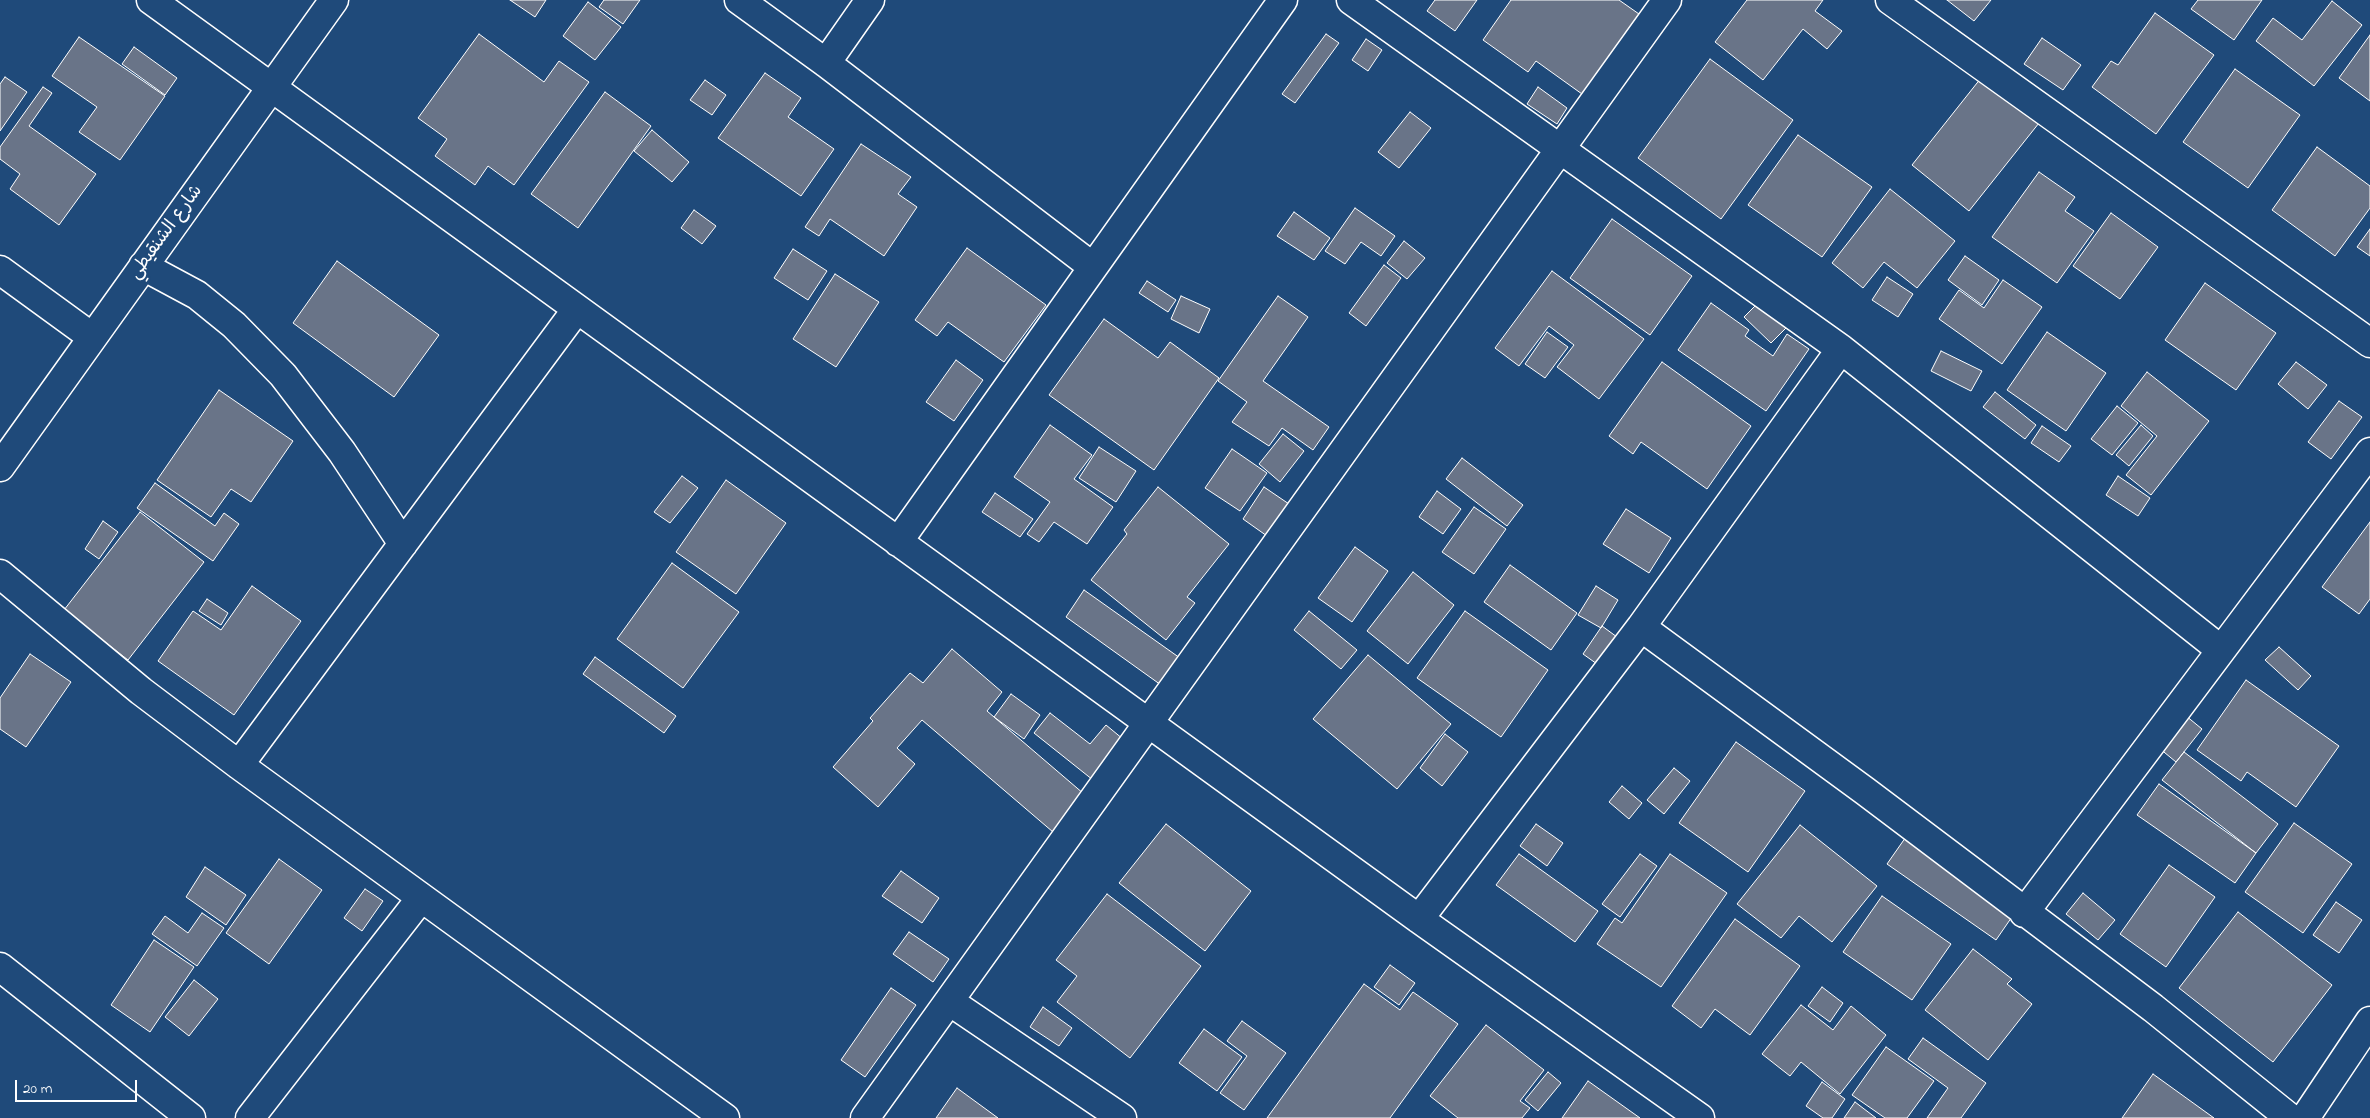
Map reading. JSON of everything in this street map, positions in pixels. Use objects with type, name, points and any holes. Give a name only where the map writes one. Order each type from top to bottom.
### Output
[{"type":"street","points":[[150,0],[1419,919],[1700,1118]]},
{"type":"street","name":"شارع الشنقيطي","points":[[0,467],[334,0]]},
{"type":"street","points":[[739,0],[826,63],[1093,267]]},
{"type":"street","points":[[826,63],[870,0]]},
{"type":"street","points":[[898,542],[1282,0]]},
{"type":"street","points":[[1351,0],[1841,349],[2221,650]]},
{"type":"street","points":[[865,1118],[1667,0]]},
{"type":"street","points":[[1890,0],[2370,343]]},
{"type":"street","points":[[143,266],[197,296],[234,325],[283,375],[342,452],[403,544]]},
{"type":"street","points":[[0,270],[92,337]]},
{"type":"street","points":[[239,766],[577,309]]},
{"type":"street","points":[[1419,919],[1642,628],[1841,349]]},
{"type":"street","points":[[2024,913],[2370,452]]},
{"type":"street","points":[[0,574],[141,691],[239,766],[725,1118]]},
{"type":"street","points":[[1642,628],[1865,790],[2024,913],[2153,1008],[2290,1118]]},
{"type":"street","points":[[250,1118],[421,898]]},
{"type":"street","points":[[0,968],[191,1118]]},
{"type":"street","points":[[949,1001],[1122,1118]]},
{"type":"street","points":[[2305,1118],[2370,1021]]},
{"type":"building","points":[[510,0],[546,0],[535,17]]},
{"type":"building","points":[[604,0],[640,0],[623,24],[599,7]]},
{"type":"building","points":[[1435,0],[1477,0],[1455,31],[1427,11]]},
{"type":"building","points":[[1511,0],[1619,0],[1639,14],[1582,94],[1536,61],[1528,72],[1483,40]]},
{"type":"building","points":[[1747,0],[1823,0],[1815,11],[1842,31],[1827,49],[1803,29],[1763,80],[1715,42]]},
{"type":"building","points":[[1947,0],[1991,0],[1974,21]]},
{"type":"building","points":[[2198,0],[2262,0],[2234,40],[2191,9]]},
{"type":"building","points":[[2332,1],[2362,25],[2314,86],[2256,41],[2273,18],[2302,40]]},
{"type":"building","points":[[588,2],[621,27],[595,60],[563,36]]},
{"type":"building","points":[[2155,13],[2214,55],[2156,134],[2092,87],[2111,61],[2118,65]]},
{"type":"building","points":[[479,34],[544,82],[559,61],[589,82],[514,185],[488,166],[475,185],[435,156],[447,139],[418,118]]},
{"type":"building","points":[[1326,34],[1339,43],[1295,103],[1282,94]]},
{"type":"building","points":[[2370,35],[2370,101],[2339,78]]},
{"type":"building","points":[[79,37],[165,96],[120,160],[79,132],[97,107],[52,76]]},
{"type":"building","points":[[2042,38],[2081,65],[2063,90],[2024,64]]},
{"type":"building","points":[[1366,39],[1382,50],[1368,71],[1352,60]]},
{"type":"building","points":[[134,47],[177,78],[165,95],[122,64]]},
{"type":"building","points":[[1710,59],[1793,120],[1721,219],[1638,158]]},
{"type":"building","points":[[2235,69],[2300,115],[2248,188],[2183,142]]},
{"type":"building","points":[[765,73],[801,98],[788,117],[834,149],[801,196],[718,138]]},
{"type":"building","points":[[5,77],[27,92],[0,131],[0,84]]},
{"type":"building","points":[[1981,78],[2039,123],[1969,211],[1912,165]]},
{"type":"building","points":[[705,80],[726,95],[712,115],[690,100]]},
{"type":"building","points":[[43,87],[52,93],[29,126],[96,174],[59,225],[10,189],[20,174],[0,159],[0,147]]},
{"type":"building","points":[[1538,87],[1567,108],[1557,124],[1527,104]]},
{"type":"building","points":[[605,92],[651,126],[578,228],[531,194]]},
{"type":"building","points":[[1410,112],[1431,128],[1399,168],[1378,152]]},
{"type":"building","points":[[652,130],[689,162],[672,182],[634,151]]},
{"type":"building","points":[[1798,135],[1872,187],[1822,257],[1748,205]]},
{"type":"building","points":[[861,144],[911,177],[898,194],[917,207],[884,256],[830,219],[819,236],[805,227]]},
{"type":"building","points":[[2317,147],[2370,186],[2370,208],[2335,256],[2272,210]]},
{"type":"building","points":[[2039,172],[2075,197],[2065,211],[2094,231],[2057,283],[1992,237]]},
{"type":"building","points":[[1890,189],[1955,241],[1917,288],[1884,262],[1863,288],[1832,263]]},
{"type":"building","points":[[1355,208],[1395,236],[1381,256],[1361,242],[1345,264],[1325,251]]},
{"type":"building","points":[[694,210],[716,226],[702,244],[681,228]]},
{"type":"building","points":[[1294,212],[1330,238],[1314,260],[1277,236]]},
{"type":"building","points":[[2111,213],[2158,247],[2120,299],[2073,266]]},
{"type":"building","points":[[1612,219],[1692,276],[1650,335],[1570,278]]},
{"type":"building","points":[[2370,229],[2370,256],[2357,247]]},
{"type":"building","points":[[1404,241],[1425,258],[1407,279],[1387,263]]},
{"type":"building","points":[[967,248],[1046,305],[1004,362],[948,322],[937,336],[915,320]]},
{"type":"building","points":[[793,249],[827,271],[808,300],[774,278]]},
{"type":"building","points":[[1965,256],[1999,280],[1982,305],[1948,280]]},
{"type":"building","points":[[337,261],[439,335],[394,397],[293,323]]},
{"type":"building","points":[[1384,265],[1401,278],[1366,326],[1349,313]]},
{"type":"building","points":[[1552,271],[1644,339],[1599,399],[1557,367],[1574,345],[1549,326],[1519,366],[1495,348]]},
{"type":"building","points":[[835,274],[879,302],[836,367],[793,339]]},
{"type":"building","points":[[1887,277],[1913,294],[1898,317],[1872,300]]},
{"type":"building","points":[[2003,280],[2042,307],[2002,364],[1939,319],[1959,290],[1984,308]]},
{"type":"building","points":[[1147,281],[1176,300],[1168,312],[1139,293]]},
{"type":"building","points":[[2205,283],[2276,333],[2236,390],[2165,340]]},
{"type":"building","points":[[1181,296],[1210,309],[1199,333],[1171,319]]},
{"type":"building","points":[[1278,296],[1308,317],[1263,381],[1329,427],[1313,450],[1282,428],[1269,446],[1232,422],[1247,402],[1218,381]]},
{"type":"building","points":[[1760,301],[1787,327],[1771,343],[1744,317]]},
{"type":"building","points":[[1711,303],[1749,330],[1745,336],[1773,356],[1787,334],[1809,349],[1766,411],[1678,350]]},
{"type":"building","points":[[1104,319],[1158,358],[1170,342],[1219,378],[1154,470],[1049,395]]},
{"type":"building","points":[[1547,332],[1568,347],[1545,378],[1525,364]]},
{"type":"building","points":[[2047,332],[2106,373],[2066,431],[2007,390]]},
{"type":"building","points":[[1941,351],[1982,371],[1971,391],[1931,371]]},
{"type":"building","points":[[956,360],[983,380],[954,421],[926,402]]},
{"type":"building","points":[[1662,362],[1751,426],[1707,489],[1641,442],[1633,454],[1609,436]]},
{"type":"building","points":[[2296,362],[2327,385],[2308,409],[2278,384]]},
{"type":"building","points":[[2147,372],[2209,421],[2151,495],[2126,475],[2157,436],[2121,406]]},
{"type":"building","points":[[219,390],[293,441],[251,502],[231,489],[211,517],[157,480]]},
{"type":"building","points":[[1995,392],[2036,425],[2025,439],[1983,407]]},
{"type":"building","points":[[2339,401],[2362,417],[2331,459],[2308,442]]},
{"type":"building","points":[[2117,406],[2138,423],[2112,455],[2091,439]]},
{"type":"building","points":[[1050,425],[1092,455],[1074,479],[1113,507],[1087,544],[1054,522],[1039,542],[1027,534],[1050,502],[1014,477]]},
{"type":"building","points":[[2141,425],[2153,436],[2129,466],[2116,455]]},
{"type":"building","points":[[2042,426],[2071,446],[2059,462],[2031,443]]},
{"type":"building","points":[[1283,434],[1304,451],[1280,482],[1259,464]]},
{"type":"building","points":[[1099,447],[1136,471],[1116,502],[1079,478]]},
{"type":"building","points":[[1232,449],[1267,473],[1240,511],[1205,488]]},
{"type":"building","points":[[1462,458],[1523,505],[1507,526],[1446,479]]},
{"type":"building","points":[[682,476],[698,488],[670,523],[654,512]]},
{"type":"building","points":[[2118,476],[2150,498],[2138,516],[2106,495]]},
{"type":"building","points":[[726,480],[786,523],[736,594],[676,552]]},
{"type":"building","points":[[155,483],[215,526],[224,513],[239,524],[213,561],[137,508]]},
{"type":"building","points":[[1158,487],[1229,544],[1187,597],[1195,603],[1166,640],[1091,580],[1127,534],[1124,530]]},
{"type":"building","points":[[1264,487],[1289,504],[1267,536],[1243,519]]},
{"type":"building","points":[[1437,491],[1461,509],[1443,534],[1419,517]]},
{"type":"building","points":[[995,493],[1033,519],[1020,537],[982,512]]},
{"type":"building","points":[[1474,507],[1506,529],[1474,574],[1442,552]]},
{"type":"building","points":[[1626,509],[1671,538],[1649,573],[1603,544]]},
{"type":"building","points":[[140,512],[204,562],[128,660],[64,610]]},
{"type":"building","points":[[103,521],[118,532],[99,559],[85,549]]},
{"type":"building","points":[[2370,522],[2370,599],[2359,614],[2322,587]]},
{"type":"building","points":[[1355,547],[1388,571],[1352,622],[1318,598]]},
{"type":"building","points":[[672,563],[739,612],[683,688],[617,639]]},
{"type":"building","points":[[1510,565],[1577,613],[1551,650],[1484,602]]},
{"type":"building","points":[[1413,572],[1454,605],[1408,664],[1367,631]]},
{"type":"building","points":[[252,586],[301,621],[234,715],[158,661],[193,611],[221,630]]},
{"type":"building","points":[[1596,586],[1618,600],[1601,628],[1578,615]]},
{"type":"building","points":[[1084,590],[1187,663],[1168,690],[1066,617]]},
{"type":"building","points":[[207,599],[228,613],[221,625],[199,611]]},
{"type":"building","points":[[1309,611],[1357,650],[1341,669],[1294,630]]},
{"type":"building","points":[[1465,611],[1548,670],[1501,737],[1417,678]]},
{"type":"building","points":[[1602,626],[1617,637],[1597,664],[1583,654]]},
{"type":"building","points":[[2279,647],[2311,676],[2298,690],[2265,660]]},
{"type":"building","points":[[952,649],[1002,692],[987,711],[1084,794],[1053,832],[922,720],[897,748],[915,764],[878,807],[833,767],[873,721],[870,718],[910,673],[923,683]]},
{"type":"building","points":[[30,654],[71,682],[26,747],[0,729],[0,698]]},
{"type":"building","points":[[1368,655],[1451,724],[1397,789],[1313,719]]},
{"type":"building","points":[[595,657],[676,716],[664,733],[583,674]]},
{"type":"building","points":[[2246,680],[2339,746],[2296,807],[2247,772],[2241,781],[2197,750]]},
{"type":"building","points":[[1011,694],[1040,715],[1024,739],[994,717]]},
{"type":"building","points":[[2174,706],[2202,729],[2176,762],[2147,738]]},
{"type":"building","points":[[1050,713],[1090,744],[1106,725],[1129,744],[1098,784],[1034,733]]},
{"type":"building","points":[[1445,734],[1468,752],[1442,786],[1420,768]]},
{"type":"building","points":[[1736,742],[1805,791],[1748,872],[1679,823]]},
{"type":"building","points":[[2184,752],[2278,824],[2256,853],[2162,780]]},
{"type":"building","points":[[1674,768],[1690,781],[1664,814],[1647,800]]},
{"type":"building","points":[[2159,784],[2256,853],[2235,883],[2137,815]]},
{"type":"building","points":[[1622,786],[1642,803],[1629,819],[1609,802]]},
{"type":"building","points":[[2294,823],[2352,864],[2303,933],[2245,892]]},
{"type":"building","points":[[1166,824],[1251,891],[1205,951],[1119,883]]},
{"type":"building","points":[[1536,824],[1563,843],[1547,866],[1520,846]]},
{"type":"building","points":[[1800,825],[1877,886],[1832,942],[1799,916],[1781,938],[1737,904]]},
{"type":"building","points":[[1908,834],[2016,911],[1996,940],[1887,864]]},
{"type":"building","points":[[1519,854],[1598,911],[1575,942],[1496,885]]},
{"type":"building","points":[[1640,854],[1657,866],[1620,917],[1602,904]]},
{"type":"building","points":[[1670,854],[1727,893],[1661,987],[1597,944],[1615,918],[1622,923]]},
{"type":"building","points":[[279,859],[322,890],[269,964],[226,933]]},
{"type":"building","points":[[2169,865],[2215,897],[2166,967],[2120,934]]},
{"type":"building","points":[[205,867],[246,895],[226,925],[186,897]]},
{"type":"building","points":[[901,871],[939,898],[922,923],[882,896]]},
{"type":"building","points":[[365,889],[383,901],[362,931],[344,918]]},
{"type":"building","points":[[2083,893],[2115,920],[2098,940],[2066,914]]},
{"type":"building","points":[[1107,894],[1201,966],[1130,1058],[1057,1002],[1077,976],[1056,960]]},
{"type":"building","points":[[1882,896],[1951,944],[1912,1000],[1843,952]]},
{"type":"building","points":[[2336,902],[2362,920],[2339,953],[2313,935]]},
{"type":"building","points":[[2238,912],[2332,985],[2273,1062],[2179,988]]},
{"type":"building","points":[[202,913],[224,928],[197,966],[152,934],[165,916],[188,933]]},
{"type":"building","points":[[1735,919],[1800,966],[1750,1035],[1715,1009],[1701,1028],[1672,1006]]},
{"type":"building","points":[[909,932],[949,959],[933,982],[893,954]]},
{"type":"building","points":[[154,940],[194,967],[150,1032],[111,1005]]},
{"type":"building","points":[[1973,949],[2012,979],[2007,984],[2032,1004],[1988,1060],[1925,1010]]},
{"type":"building","points":[[1390,965],[1415,983],[1399,1005],[1374,987]]},
{"type":"building","points":[[194,980],[218,999],[189,1036],[165,1017]]},
{"type":"building","points":[[1364,984],[1400,1010],[1413,992],[1458,1024],[1390,1118],[1267,1118]]},
{"type":"building","points":[[1822,987],[1843,1003],[1830,1022],[1808,1006]]},
{"type":"building","points":[[891,988],[916,1005],[865,1077],[841,1060]]},
{"type":"building","points":[[1801,1005],[1833,1030],[1851,1006],[1886,1035],[1840,1094],[1801,1062],[1790,1076],[1762,1054]]},
{"type":"building","points":[[1043,1007],[1072,1028],[1059,1046],[1030,1027]]},
{"type":"building","points":[[1242,1021],[1286,1053],[1244,1110],[1220,1093],[1247,1056],[1227,1041]]},
{"type":"building","points":[[1486,1025],[1544,1070],[1520,1101],[1530,1108],[1522,1118],[1458,1118],[1430,1096]]},
{"type":"building","points":[[1204,1029],[1242,1057],[1217,1091],[1179,1063]]},
{"type":"building","points":[[1923,1038],[1986,1083],[1961,1118],[1927,1118],[1948,1088],[1908,1059]]},
{"type":"building","points":[[1886,1047],[1934,1081],[1907,1118],[1885,1118],[1852,1095]]},
{"type":"building","points":[[1548,1072],[1561,1083],[1538,1111],[1525,1100]]},
{"type":"building","points":[[2153,1074],[2214,1118],[2122,1118]]},
{"type":"building","points":[[1588,1081],[1640,1118],[1562,1118]]},
{"type":"building","points":[[1822,1082],[1845,1099],[1832,1118],[1823,1118],[1806,1106]]},
{"type":"building","points":[[957,1088],[998,1118],[936,1118]]},
{"type":"building","points":[[1855,1102],[1876,1118],[1844,1118]]}]
